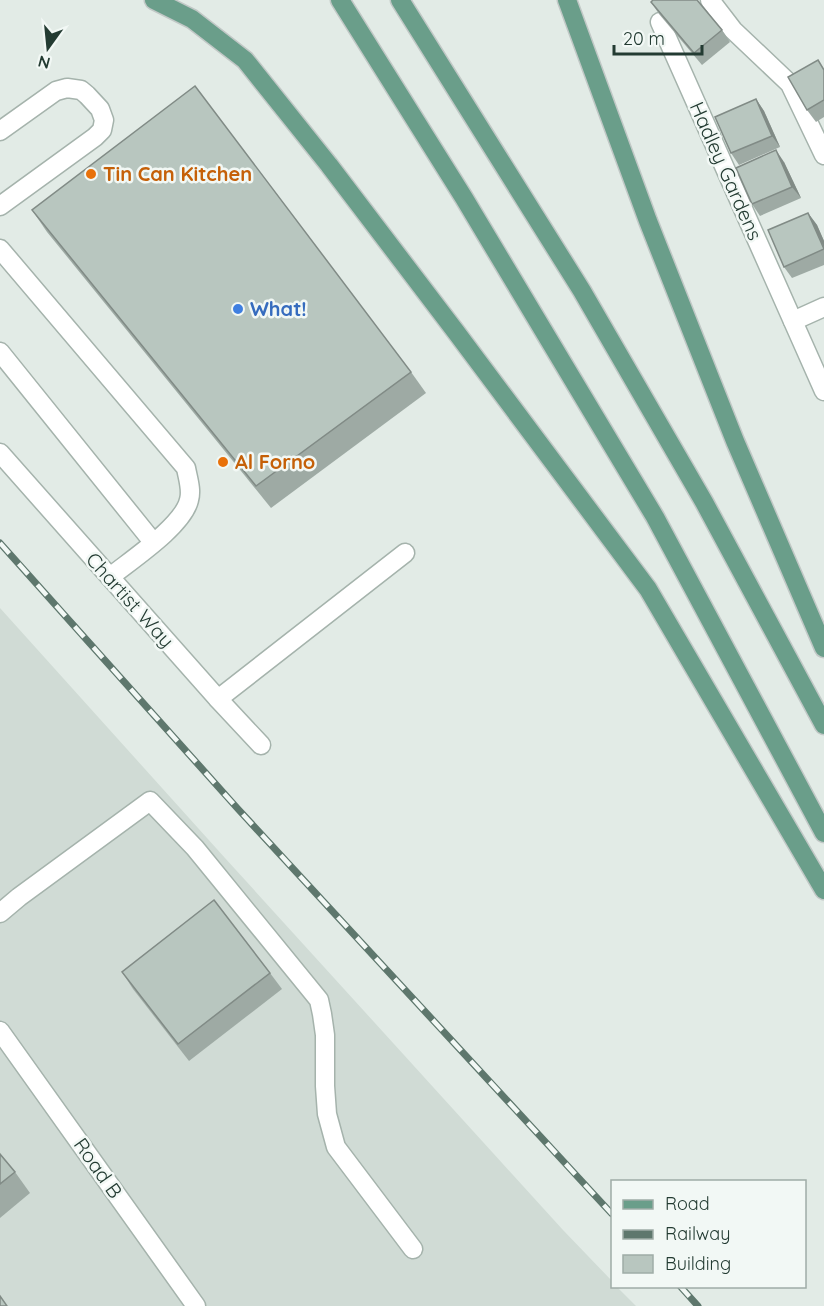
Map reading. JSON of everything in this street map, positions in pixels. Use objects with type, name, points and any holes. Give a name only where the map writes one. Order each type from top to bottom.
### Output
[{"type":"main road","points":[[154,0],[192,19],[246,60],[456,332],[648,589],[824,890]]},
{"type":"main road","points":[[340,0],[464,198],[656,517],[824,833]]},
{"type":"main road","points":[[400,0],[582,291],[704,502],[824,725]]},
{"type":"main road","points":[[567,0],[648,222],[735,441],[824,648]]},
{"type":"street","points":[[710,0],[733,30],[790,84],[824,155]]},
{"type":"street","name":"Hadley Gardens","points":[[660,22],[824,391]]},
{"type":"street","points":[[0,131],[56,91],[68,88],[81,90],[87,95],[100,110],[104,120],[102,130],[95,137],[0,206]]},
{"type":"street","points":[[1,251],[186,468],[190,488],[185,510],[170,530],[110,577]]},
{"type":"street","points":[[793,321],[824,307]]},
{"type":"street","points":[[0,352],[153,542]]},
{"type":"street","name":"Chartist Way","points":[[0,453],[261,745]]},
{"type":"street","points":[[218,699],[405,553]]},
{"type":"street","points":[[0,914],[19,897],[150,801],[195,848],[319,1000],[325,1035],[327,1113],[336,1147],[413,1249]]},
{"type":"street","name":"Road B","points":[[0,1031],[196,1306]]},
{"type":"shaded area","points":[[0,608],[563,1230],[611,1280],[611,1288],[618,1288],[636,1306],[0,1306]]},
{"type":"building","points":[[653,0],[697,0],[722,30],[694,53],[651,2]]},
{"type":"building","points":[[818,60],[824,70],[824,100],[807,110],[788,77]]},
{"type":"building","points":[[195,86],[411,372],[256,486],[32,210]]},
{"type":"building","points":[[756,99],[772,136],[731,153],[715,117]]},
{"type":"building","points":[[776,150],[792,187],[752,204],[736,168]]},
{"type":"building","points":[[808,213],[824,249],[784,267],[768,230]]},
{"type":"building","points":[[214,900],[270,973],[178,1044],[122,972]]},
{"type":"building","points":[[0,1154],[15,1172],[0,1184]]},
{"type":"building","points":[[0,1296],[7,1306],[0,1306]]},
{"type":"railway","points":[[0,543],[238,809],[611,1213]]},
{"type":"railway","points":[[682,1288],[698,1306]]},
{"type":"place","name":"Tin Can Kitchen","points":[[91,174]]},
{"type":"place","name":"What!","points":[[238,309]]},
{"type":"place","name":"Al Forno","points":[[223,462]]}]
